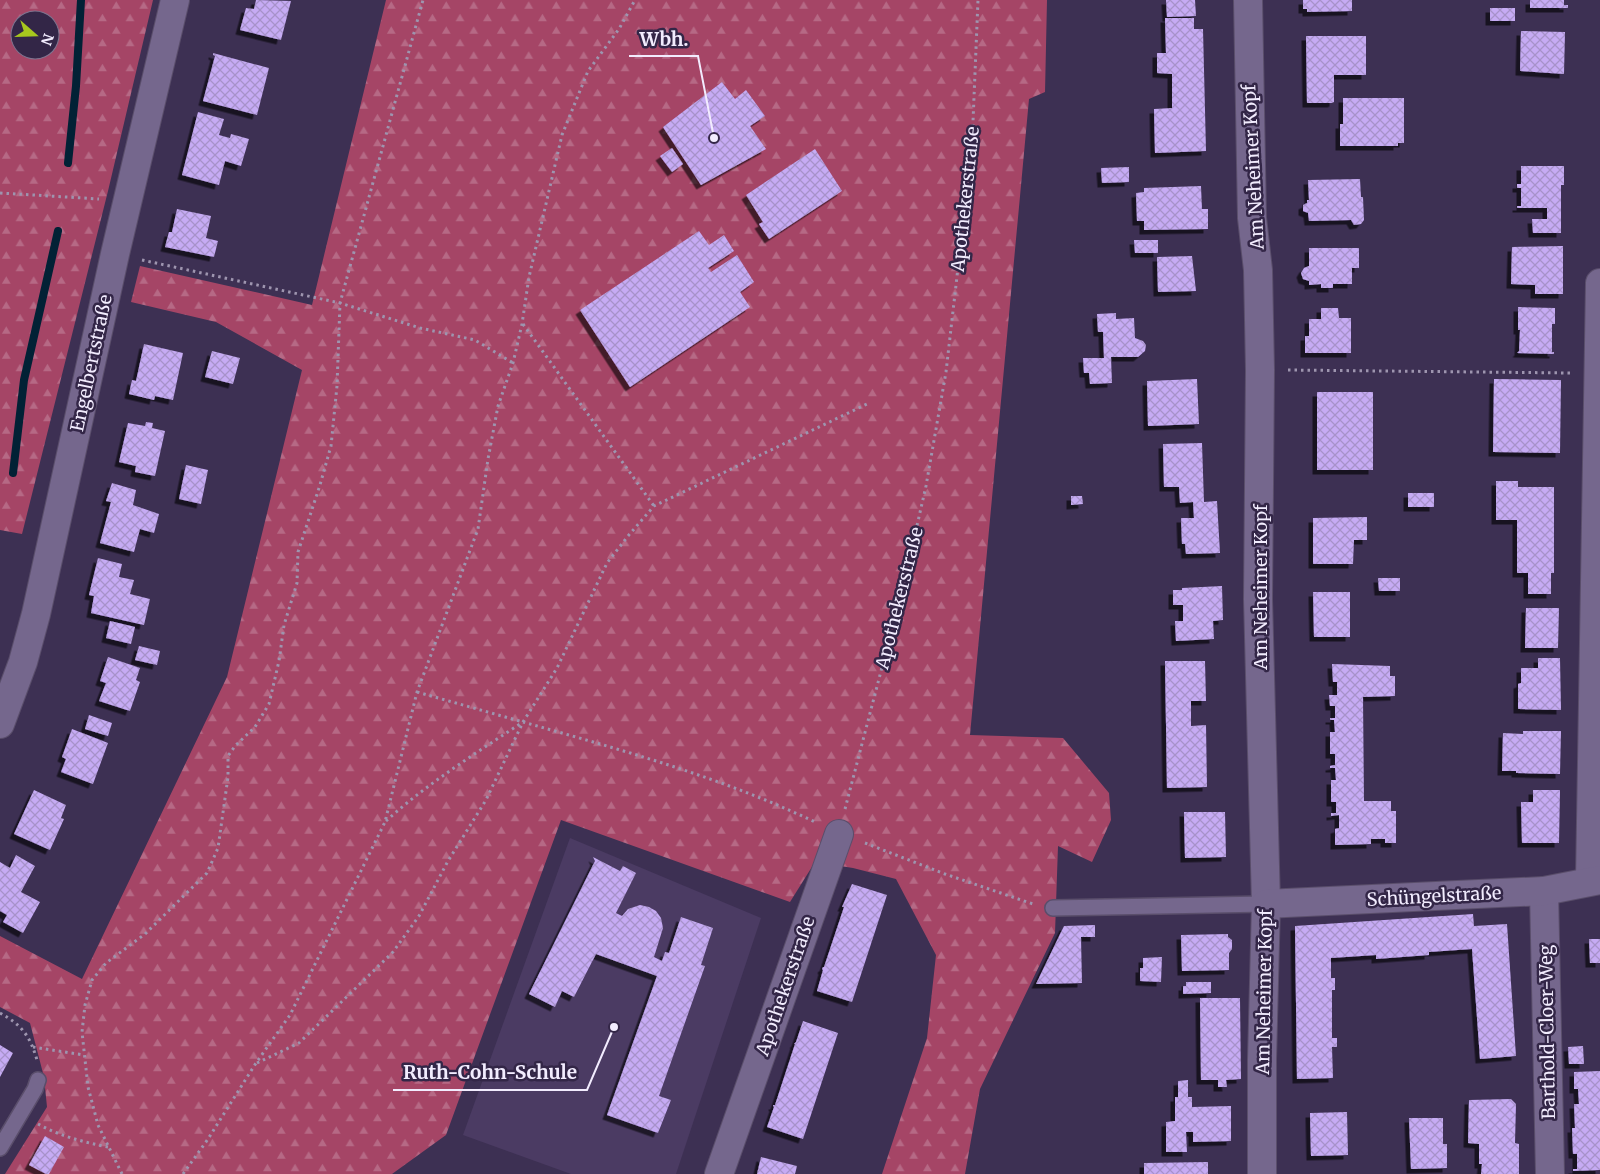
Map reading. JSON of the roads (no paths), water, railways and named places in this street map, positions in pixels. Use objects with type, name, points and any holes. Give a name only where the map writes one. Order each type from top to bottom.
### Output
[{"type":"street","name":"Engelbertstraße","points":[[0,724],[23,662],[36,614],[115,254],[175,0]]},
{"type":"street","name":"Am Neheimer Kopf","points":[[1248,0],[1252,218],[1258,270],[1260,370],[1258,600],[1266,904],[1262,1060],[1262,1174]]},
{"type":"street","points":[[1595,881],[1600,283]]},
{"type":"street","name":"Apothekerstraße","points":[[719,1174],[839,834]]},
{"type":"street","name":"Schüngelstraße","points":[[1266,904],[1544,891],[1595,881]]},
{"type":"street","name":"Barthold-Cloer-Weg","points":[[1544,891],[1550,1174]]},
{"type":"lane","points":[[1053,908],[1266,904]]},
{"type":"lane","points":[[0,1148],[35,1089],[38,1080]]},
{"type":"waterway","points":[[68,163],[76,86],[81,0]]},
{"type":"waterway","points":[[13,473],[24,380],[58,231]]},
{"type":"place","name":"Wbh.","points":[[714,138]]},
{"type":"place","name":"Ruth-Cohn-Schule","points":[[614,1027]]}]
